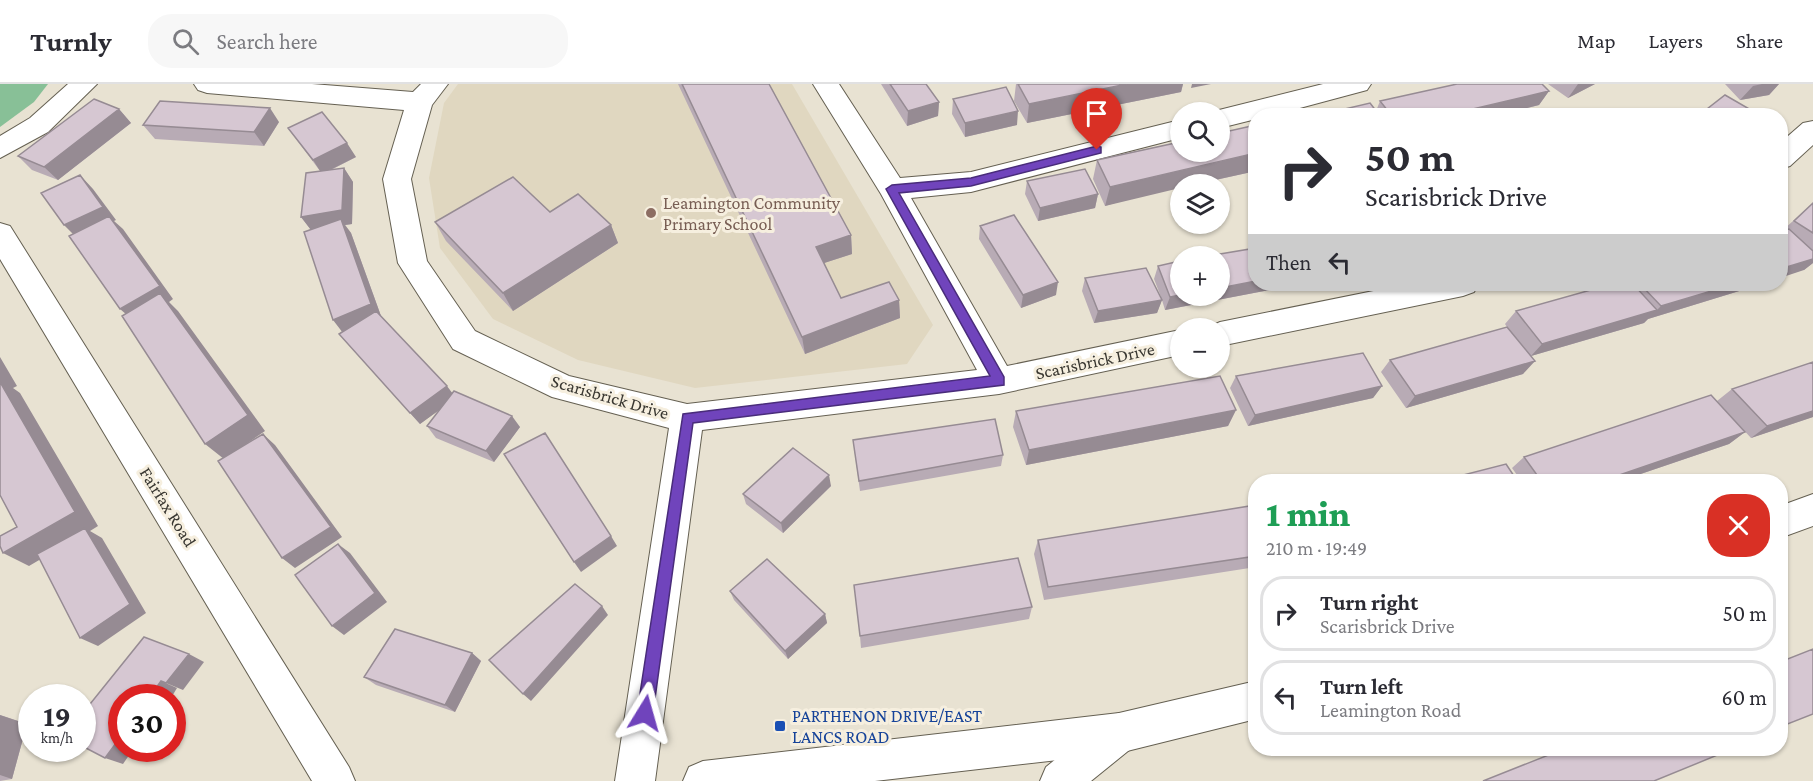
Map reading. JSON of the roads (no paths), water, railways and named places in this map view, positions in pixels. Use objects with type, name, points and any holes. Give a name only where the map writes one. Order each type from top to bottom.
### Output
[{"type":"street","points":[[0,148],[39,125],[84,84]]},
{"type":"street","points":[[207,84],[428,93]]},
{"type":"street","points":[[826,84],[892,189],[999,381]]},
{"type":"street","points":[[1263,108],[1358,84]]},
{"type":"street","name":"Scarisbrick Drive","points":[[428,93],[397,179],[413,263],[464,340],[563,388],[687,418],[999,381],[1170,345]]},
{"type":"street","points":[[1230,116],[1248,112]]},
{"type":"street","points":[[1788,152],[1813,130]]},
{"type":"street","points":[[892,189],[971,182],[1170,132]]},
{"type":"street","name":"Fairfax Road","points":[[0,234],[335,781]]},
{"type":"street","points":[[1230,332],[1429,291]]},
{"type":"street","name":"Scarisbrick Drive","points":[[635,781],[687,418]]},
{"type":"street","points":[[1788,519],[1813,510]]},
{"type":"street","points":[[703,781],[1119,734],[1248,702]]},
{"type":"street","points":[[1060,781],[1119,734]]},
{"type":"place","name":"Leamington Community Primary School","points":[[651,213]]},
{"type":"place","name":"PARTHENON DRIVE/EAST LANCS ROAD","points":[[780,726]]}]
